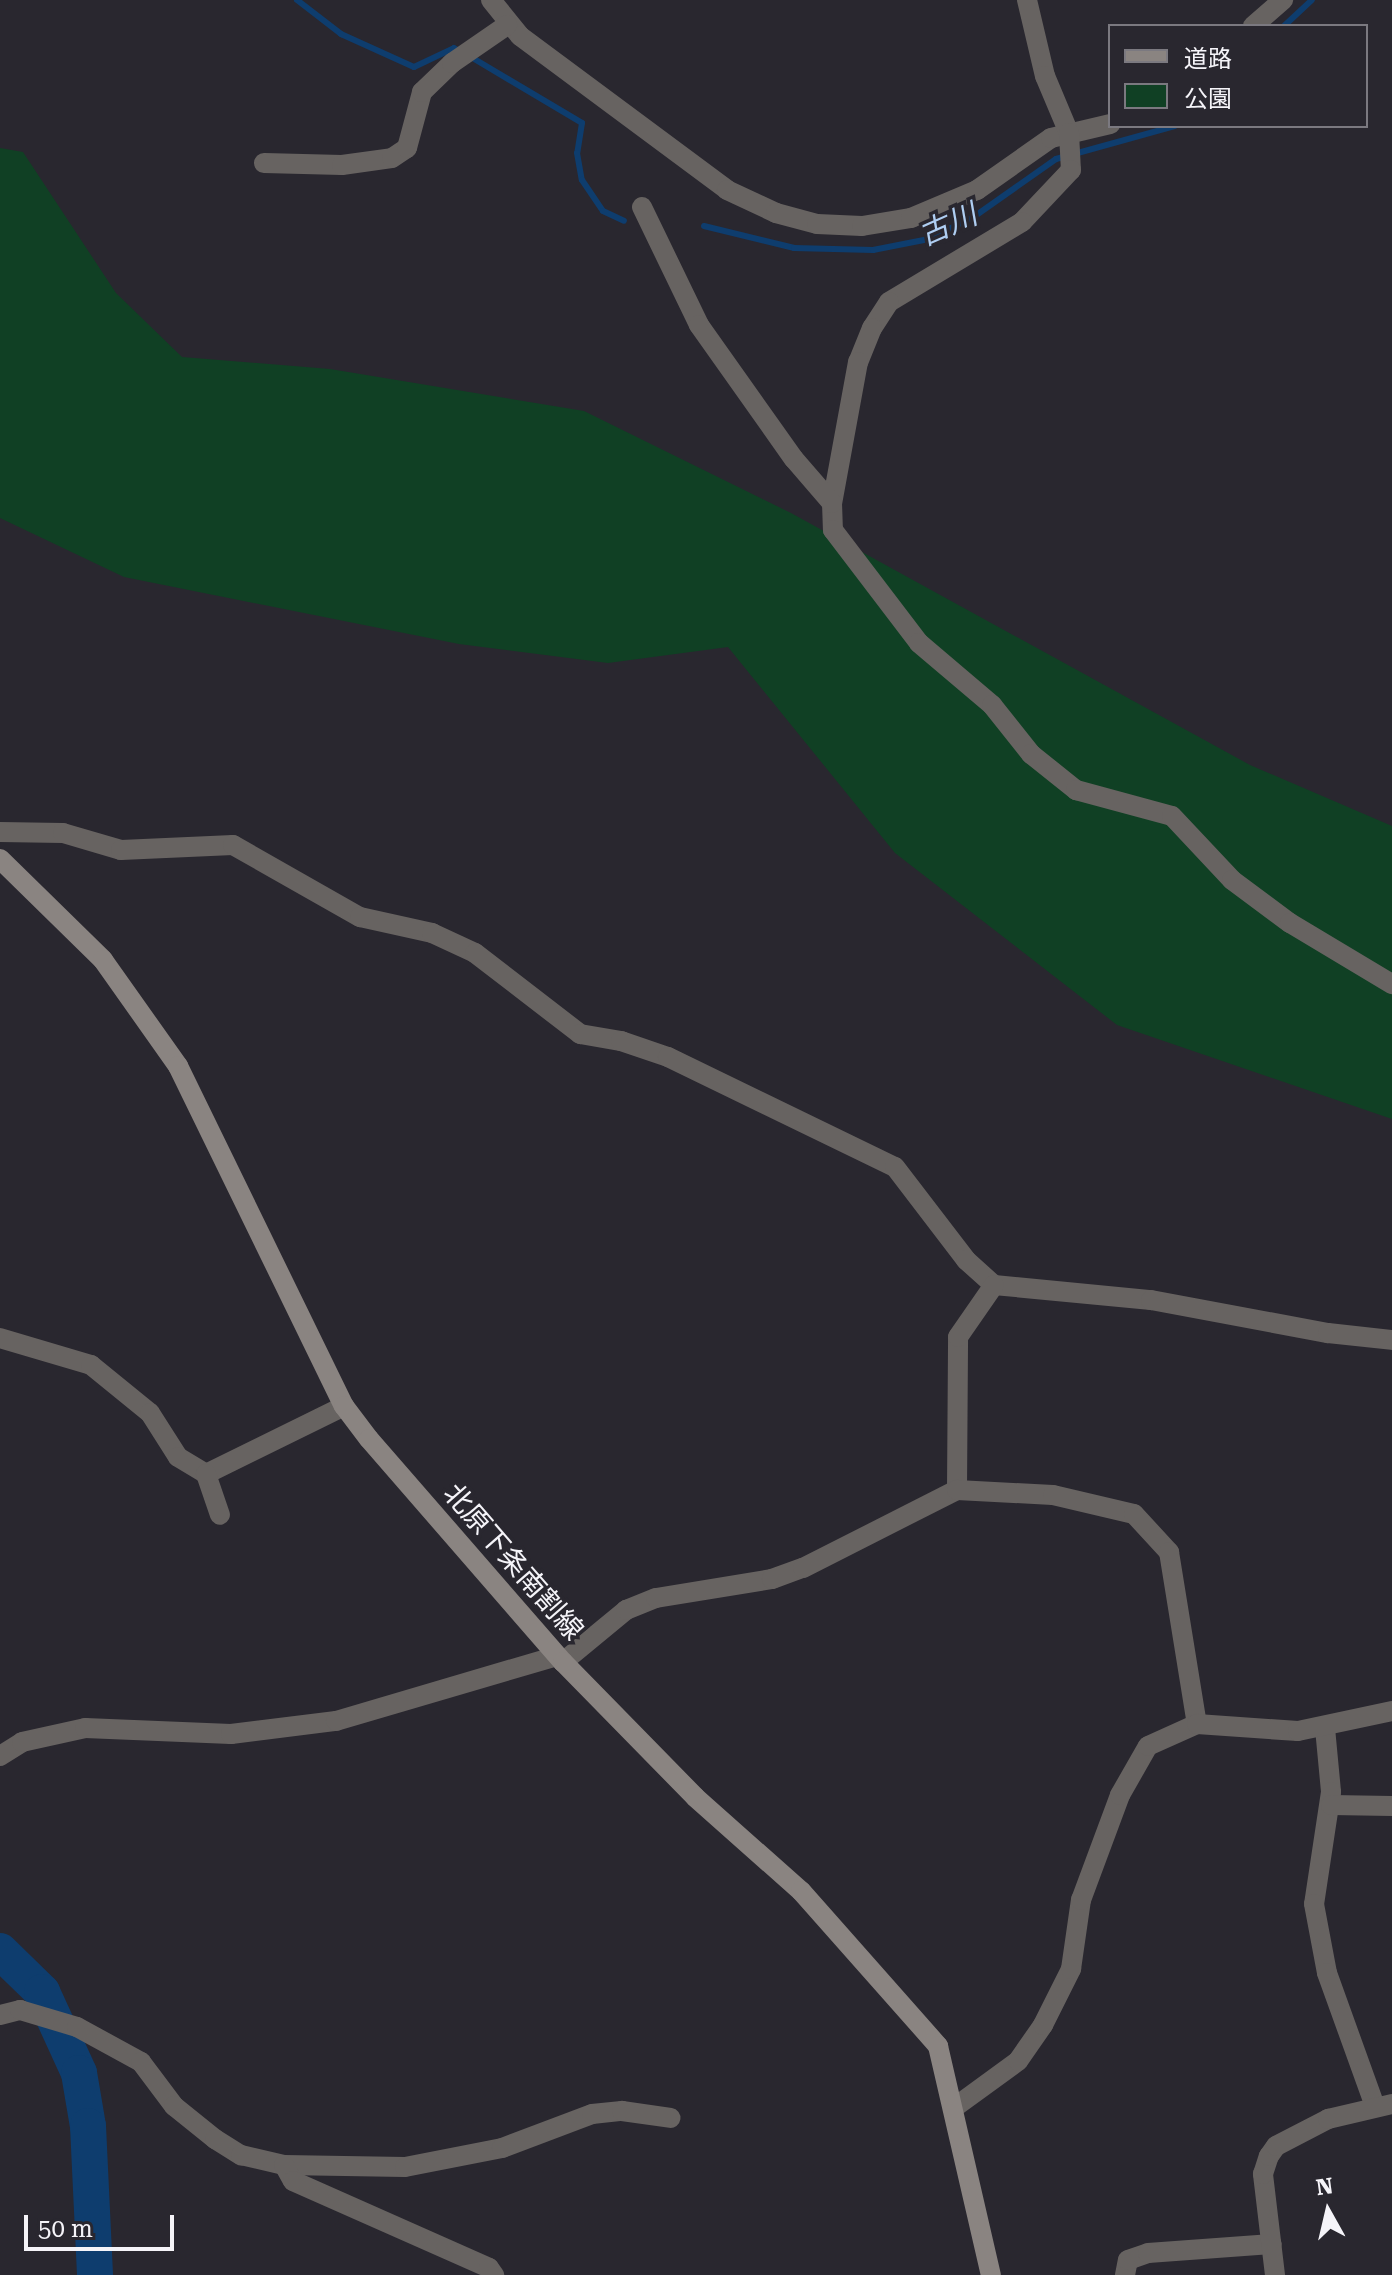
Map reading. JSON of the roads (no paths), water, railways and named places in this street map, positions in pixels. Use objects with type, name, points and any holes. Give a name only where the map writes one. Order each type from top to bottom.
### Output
[{"type":"main road","name":"北原下条南割線","points":[[0,859],[103,960],[178,1066],[344,1406],[560,1659],[695,1797],[801,1891],[849,1941],[938,2046],[955,2107],[991,2275]]},
{"type":"street","points":[[491,0],[507,25],[727,190],[776,213],[817,224],[887,223],[944,206],[1051,138],[1069,137],[1108,125]]},
{"type":"street","points":[[1027,0],[1041,64],[1069,137],[1072,165],[1022,222],[889,302],[858,362],[832,503],[833,530],[919,643],[992,705],[1031,754],[1076,790],[1172,816],[1232,880],[1290,923],[1392,984]]},
{"type":"street","points":[[1255,24],[1283,0]]},
{"type":"street","points":[[264,163],[342,165],[392,158],[407,148],[422,92],[452,63],[507,25]]},
{"type":"street","points":[[642,207],[699,325],[794,459],[832,503]]},
{"type":"street","points":[[0,832],[63,833],[121,850],[233,845],[360,917],[432,933],[475,953],[580,1034],[621,1041],[668,1057],[895,1167],[966,1260],[994,1285],[1151,1300],[1328,1333],[1392,1340]]},
{"type":"street","points":[[957,1490],[958,1337],[994,1285]]},
{"type":"street","points":[[0,1338],[91,1365],[150,1413],[178,1457],[206,1474],[220,1515]]},
{"type":"street","points":[[206,1474],[344,1406]]},
{"type":"street","points":[[0,1756],[22,1742],[85,1728],[231,1734],[336,1721],[560,1659],[626,1610],[656,1598],[793,1572],[957,1490],[1053,1495],[1134,1514],[1155,1531],[1169,1552],[1176,1576],[1197,1724]]},
{"type":"street","points":[[955,2107],[1018,2061],[1043,2025],[1071,1969],[1081,1900],[1134,1766],[1148,1746],[1197,1724],[1325,1728],[1392,1711]]},
{"type":"street","points":[[1275,2275],[1263,2174],[1276,2146],[1328,2119],[1383,2105],[1327,1973],[1317,1926],[1314,1904],[1331,1805],[1325,1728]]},
{"type":"street","points":[[1331,1805],[1392,1806]]},
{"type":"street","points":[[0,2015],[20,2010],[77,2027],[141,2062],[174,2106],[215,2139],[241,2155],[284,2165],[405,2167],[502,2148],[592,2114],[622,2111],[671,2118]]},
{"type":"street","points":[[284,2165],[293,2181],[489,2268],[494,2275]]},
{"type":"street","points":[[1125,2275],[1128,2260],[1148,2253],[1272,2244]]},
{"type":"waterway","name":"古川","points":[[297,0],[341,34],[414,67],[454,48],[461,52]]},
{"type":"waterway","name":"古川","points":[[1286,24],[1312,0]]},
{"type":"waterway","name":"古川","points":[[471,57],[582,123],[577,153],[582,180],[603,211],[624,221]]},
{"type":"waterway","name":"古川","points":[[704,226],[794,248],[873,250],[929,239],[975,216],[1056,159],[1168,128]]},
{"type":"waterway","points":[[0,1951],[42,1992],[79,2073],[88,2126],[95,2275]]}]
